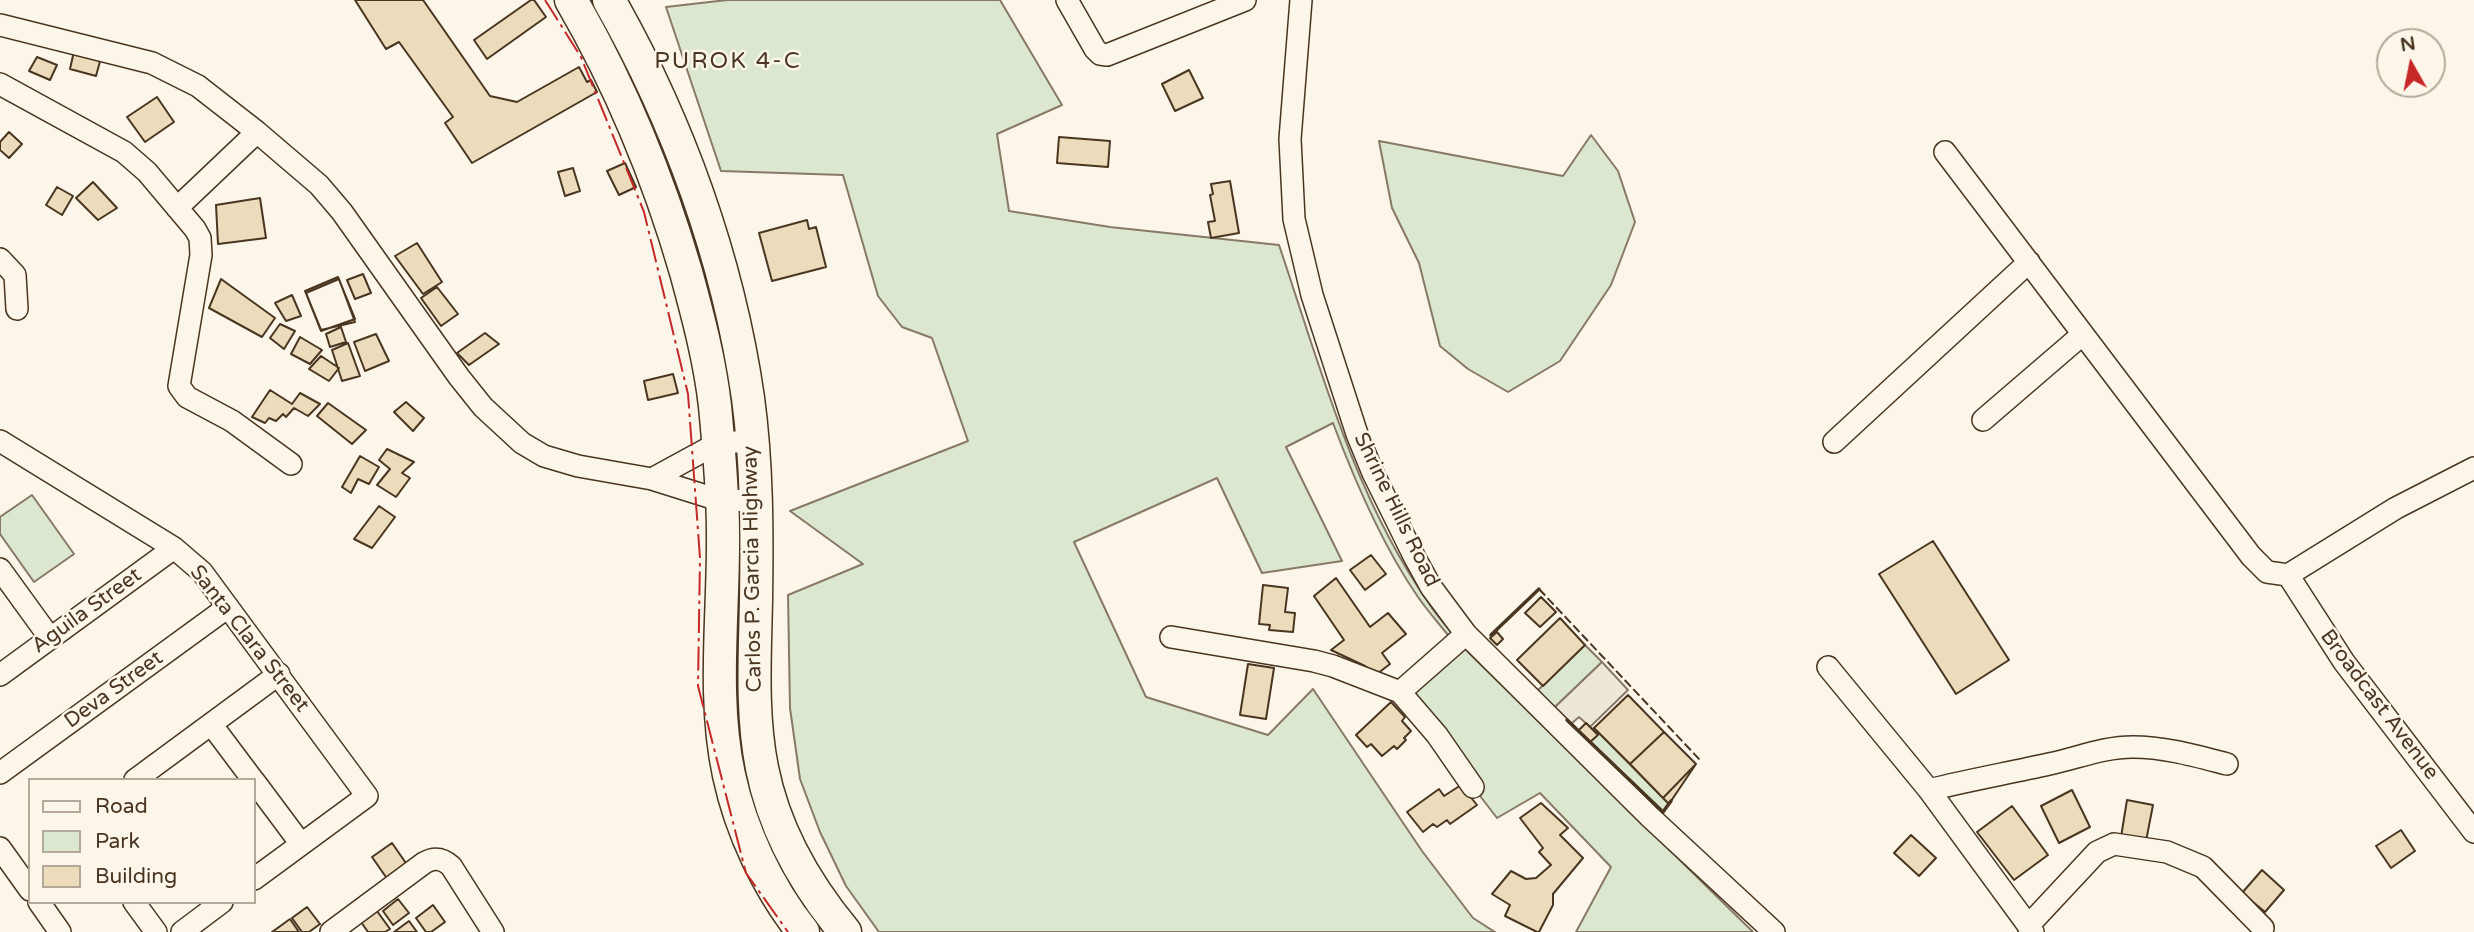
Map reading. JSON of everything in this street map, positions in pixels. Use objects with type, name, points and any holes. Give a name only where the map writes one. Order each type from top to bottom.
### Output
[{"type":"highway","name":"Carlos P. Garcia Highway","points":[[570,0],[625,103],[659,187],[694,299],[715,403],[718,443],[722,502],[721,690],[729,776],[765,873],[803,932]]},
{"type":"highway","name":"Carlos P. Garcia Highway","points":[[609,0],[670,124],[705,220],[726,292],[738,343],[752,441],[755,500],[755,689],[762,769],[786,839],[801,871],[845,932]]},
{"type":"street","points":[[1067,0],[1095,49],[1100,54],[1107,55],[1245,0]]},
{"type":"street","name":"Shrine Hills Road","points":[[1301,0],[1290,139],[1294,219],[1300,250],[1336,372],[1373,473],[1431,587],[1466,634],[1650,817],[1774,932]]},
{"type":"street","points":[[0,25],[152,62],[198,86],[257,132],[311,178],[342,212],[482,407],[522,443],[544,456],[616,474],[652,479],[722,502],[755,500]]},
{"type":"street","points":[[0,83],[124,152],[147,172],[195,229],[201,246],[179,386],[187,397],[232,421],[291,464]]},
{"type":"street","points":[[177,208],[257,132]]},
{"type":"street","points":[[1945,152],[2251,556],[2267,572],[2288,575],[2396,508],[2474,468]]},
{"type":"street","points":[[0,259],[15,275],[17,309]]},
{"type":"street","points":[[1835,442],[2029,262]]},
{"type":"street","points":[[1983,420],[2083,334]]},
{"type":"street","points":[[652,479],[718,443],[752,441]]},
{"type":"street","name":"Santa Clara Street","points":[[3,448],[174,548],[202,572],[279,674],[367,796],[301,844]]},
{"type":"street","name":"Aguila Street","points":[[0,675],[174,548]]},
{"type":"street","points":[[0,569],[50,638]]},
{"type":"street","name":"Broadcast Avenue","points":[[2288,575],[2344,662],[2474,832]]},
{"type":"street","name":"Deva Street","points":[[0,773],[228,607]]},
{"type":"street","points":[[1401,692],[1466,634]]},
{"type":"street","points":[[1171,637],[1314,661],[1401,692],[1437,735],[1474,788]]},
{"type":"street","points":[[1828,667],[1929,790],[2031,929],[2097,852],[2114,844],[2167,852],[2203,867],[2263,928]]},
{"type":"street","points":[[142,778],[279,674]]},
{"type":"street","points":[[211,724],[252,778]]},
{"type":"street","points":[[1929,790],[1971,779],[2053,764],[2103,749],[2133,747],[2174,751],[2227,764]]},
{"type":"street","points":[[256,784],[301,844],[256,878]]},
{"type":"street","points":[[0,848],[22,863],[28,883]]},
{"type":"street","points":[[331,932],[424,863],[438,859],[451,866],[485,929]]},
{"type":"street","points":[[39,904],[60,932]]},
{"type":"street","points":[[135,904],[156,932]]},
{"type":"street","points":[[182,932],[219,904]]},
{"type":"green space","points":[[727,0],[1000,0],[1062,105],[997,134],[1009,211],[1110,227],[1279,245],[1341,429],[1359,474],[1379,519],[1432,609],[1468,652],[1753,932],[1576,932],[1611,867],[1540,793],[1497,818],[1400,692],[1455,644],[1418,597],[1393,557],[1360,490],[1333,423],[1286,447],[1342,561],[1262,573],[1217,478],[1074,542],[1146,697],[1268,735],[1313,689],[1422,851],[1473,918],[1495,932],[879,932],[846,886],[820,832],[800,779],[790,708],[788,595],[863,564],[790,511],[968,441],[932,338],[902,327],[878,296],[843,175],[721,171],[666,7]]},
{"type":"green space","points":[[1591,135],[1618,171],[1635,222],[1611,285],[1560,361],[1508,392],[1468,369],[1440,346],[1419,263],[1392,208],[1379,141],[1563,176]]},
{"type":"green space","points":[[32,495],[74,554],[34,582],[0,534],[0,517]]},
{"type":"green space","points":[[1585,645],[1602,662],[1554,708],[1537,691]]},
{"type":"green space","points":[[1594,728],[1669,804],[1663,812],[1590,742],[1597,735],[1592,729]]},
{"type":"shaded area","points":[[1602,662],[1628,690],[1590,727],[1579,717],[1571,724],[1554,708]]},
{"type":"building","points":[[355,0],[423,0],[490,96],[517,102],[579,67],[587,82],[591,80],[597,92],[472,163],[445,123],[453,117],[399,42],[386,49]]},
{"type":"building","points":[[534,0],[546,17],[487,59],[474,40]]},
{"type":"building","points":[[74,51],[102,54],[96,76],[70,69]]},
{"type":"building","points":[[37,57],[57,65],[50,80],[29,71]]},
{"type":"building","points":[[1189,70],[1203,98],[1175,111],[1162,84]]},
{"type":"building","points":[[157,97],[174,122],[145,142],[127,117]]},
{"type":"building","points":[[9,132],[22,144],[9,158],[0,150],[0,142]]},
{"type":"building","points":[[1059,137],[1110,141],[1108,167],[1057,163]]},
{"type":"building","points":[[625,163],[636,187],[619,195],[607,171]]},
{"type":"building","points":[[573,168],[580,191],[565,196],[558,172]]},
{"type":"building","points":[[1230,181],[1239,233],[1211,238],[1208,222],[1215,221],[1210,195],[1213,194],[1211,184]]},
{"type":"building","points":[[93,182],[117,208],[98,220],[76,198]]},
{"type":"building","points":[[57,187],[73,196],[62,215],[46,205]]},
{"type":"building","points":[[260,198],[266,238],[218,244],[216,205]]},
{"type":"building","points":[[807,220],[809,229],[816,227],[826,267],[772,281],[759,233]]},
{"type":"building","points":[[417,243],[442,282],[423,294],[395,256]]},
{"type":"building","points":[[363,274],[371,293],[355,299],[347,280]]},
{"type":"building","points":[[338,277],[355,319],[321,331],[305,291]]},
{"type":"building","points":[[221,279],[275,318],[262,337],[209,308]]},
{"type":"building","points":[[339,279],[355,322],[321,330],[306,293]]},
{"type":"building","points":[[437,287],[458,314],[441,326],[421,298]]},
{"type":"building","points":[[292,295],[301,316],[286,321],[275,303]]},
{"type":"building","points":[[280,324],[295,331],[284,349],[270,338]]},
{"type":"building","points":[[341,327],[346,342],[330,347],[326,334]]},
{"type":"building","points":[[485,333],[499,344],[469,365],[457,353]]},
{"type":"building","points":[[376,334],[389,361],[365,371],[354,342]]},
{"type":"building","points":[[300,337],[322,350],[310,364],[291,354]]},
{"type":"building","points":[[348,343],[360,376],[342,381],[332,350]]},
{"type":"building","points":[[321,356],[339,368],[329,381],[309,369]]},
{"type":"building","points":[[673,374],[678,393],[648,400],[644,381]]},
{"type":"building","points":[[270,390],[292,404],[300,393],[320,404],[308,416],[294,408],[286,417],[283,414],[276,421],[269,418],[265,423],[252,417]]},
{"type":"building","points":[[406,402],[424,418],[413,431],[394,412]]},
{"type":"building","points":[[328,403],[366,430],[352,444],[317,416]]},
{"type":"building","points":[[387,449],[414,462],[402,473],[410,478],[396,497],[377,485],[390,469],[379,460]]},
{"type":"building","points":[[360,456],[379,467],[369,484],[358,479],[351,493],[342,487]]},
{"type":"building","points":[[379,506],[395,517],[372,548],[354,539]]},
{"type":"building","points":[[1933,541],[2009,660],[1956,694],[1879,574]]},
{"type":"building","points":[[1371,555],[1386,574],[1365,590],[1350,570]]},
{"type":"building","points":[[1336,578],[1370,627],[1388,613],[1406,634],[1382,653],[1390,664],[1377,674],[1331,650],[1344,640],[1314,596]]},
{"type":"building","points":[[1263,585],[1288,588],[1285,612],[1295,613],[1293,632],[1269,630],[1270,625],[1259,624]]},
{"type":"building","points":[[1541,597],[1556,612],[1540,627],[1525,613]]},
{"type":"building","points":[[1560,618],[1585,645],[1543,686],[1517,660]]},
{"type":"building","points":[[1497,632],[1503,639],[1497,645],[1490,638]]},
{"type":"building","points":[[1248,664],[1274,668],[1266,719],[1240,715]]},
{"type":"building","points":[[1628,695],[1664,732],[1630,764],[1594,728]]},
{"type":"building","points":[[1391,702],[1405,717],[1402,721],[1411,731],[1397,749],[1394,746],[1382,756],[1371,744],[1367,747],[1356,735]]},
{"type":"building","points":[[1586,723],[1598,735],[1590,742],[1578,731]]},
{"type":"building","points":[[1664,732],[1696,764],[1663,798],[1630,764]]},
{"type":"building","points":[[1696,764],[1669,804],[1663,798]]},
{"type":"building","points":[[1461,785],[1477,805],[1450,824],[1447,820],[1437,827],[1433,824],[1423,832],[1407,812],[1439,789],[1444,796]]},
{"type":"building","points":[[2072,790],[2090,827],[2059,843],[2041,806]]},
{"type":"building","points":[[2127,800],[2153,805],[2146,841],[2121,837]]},
{"type":"building","points":[[1541,803],[1568,828],[1560,835],[1583,858],[1553,894],[1553,905],[1537,932],[1505,916],[1510,905],[1492,894],[1511,871],[1526,879],[1536,878],[1551,865],[1539,852],[1543,848],[1520,818]]},
{"type":"building","points":[[2012,806],[2048,855],[2014,880],[1977,832]]},
{"type":"building","points":[[2401,830],[2415,851],[2391,868],[2376,846]]},
{"type":"building","points":[[1911,835],[1936,858],[1919,876],[1894,853]]},
{"type":"building","points":[[392,843],[408,866],[388,880],[372,857]]},
{"type":"building","points":[[2262,870],[2284,890],[2265,912],[2242,893]]},
{"type":"building","points":[[398,899],[409,913],[393,925],[383,911]]},
{"type":"building","points":[[433,905],[445,922],[431,932],[426,932],[416,918]]},
{"type":"building","points":[[307,907],[320,924],[309,932],[302,932],[292,918]]},
{"type":"building","points":[[377,911],[390,929],[385,932],[368,932],[361,922]]},
{"type":"building","points":[[290,919],[299,932],[272,932]]},
{"type":"building","points":[[409,921],[417,932],[394,932]]},
{"type":"fence","points":[[1539,589],[1700,760]]},
{"type":"wall","points":[[1491,635],[1539,589]]},
{"type":"wall","points":[[1567,720],[1663,812],[1671,801]]},
{"type":"power","points":[[545,0],[581,57],[644,212],[688,394],[700,558],[698,686],[746,873],[788,932]]},
{"type":"district","name":"PUROK 4-C","points":[[728,62]]}]
